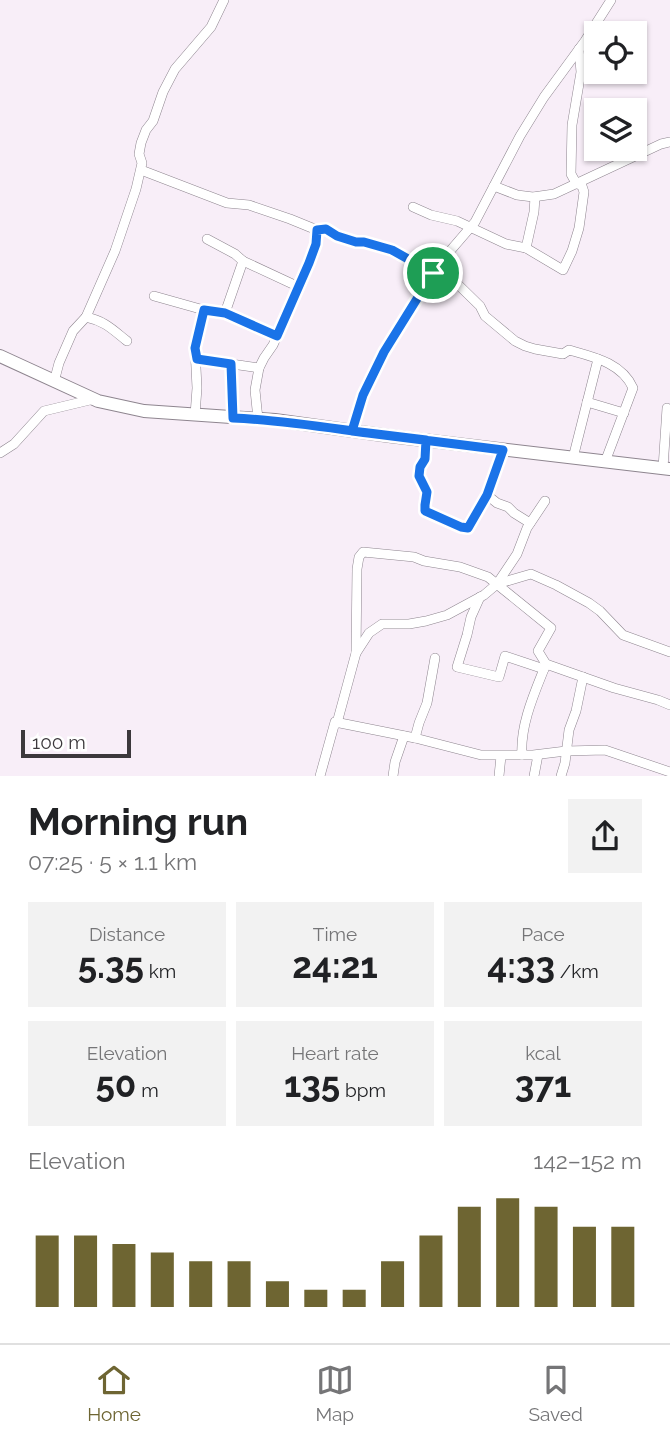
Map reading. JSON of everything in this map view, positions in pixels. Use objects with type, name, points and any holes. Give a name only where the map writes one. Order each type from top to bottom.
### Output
[{"type":"main road","points":[[0,356],[94,400],[144,411],[275,420],[666,469]]},
{"type":"street","points":[[54,382],[59,363],[74,331],[86,317],[115,251],[141,170],[139,154],[146,130],[153,121],[175,69],[211,27],[224,0]]},
{"type":"street","points":[[352,431],[363,395],[384,352],[435,269],[475,222],[520,136],[611,0]]},
{"type":"street","points":[[413,207],[431,215],[457,221],[506,244],[526,248],[563,270],[579,228],[584,192],[571,174],[570,157],[572,125],[581,72],[579,49]]},
{"type":"street","points":[[494,186],[517,195],[535,197],[554,194],[670,142]]},
{"type":"street","points":[[141,170],[227,203],[249,205],[317,230],[326,229],[337,236],[392,250],[435,269],[480,306],[485,316],[496,326],[525,346],[563,354],[569,351],[598,359],[619,369],[633,388],[605,462]]},
{"type":"street","points":[[526,248],[535,197]]},
{"type":"street","points":[[258,419],[255,390],[259,368],[299,287],[316,244],[317,230]]},
{"type":"street","points":[[207,239],[243,261],[299,287]]},
{"type":"street","points":[[225,313],[243,261]]},
{"type":"street","points":[[154,296],[225,313],[277,336]]},
{"type":"street","points":[[195,415],[195,348],[204,310]]},
{"type":"street","points":[[86,317],[104,323],[127,341]]},
{"type":"street","points":[[197,359],[259,368]]},
{"type":"street","points":[[573,458],[598,359]]},
{"type":"street","points":[[231,364],[233,418]]},
{"type":"street","points":[[0,453],[14,444],[44,411],[94,400]]},
{"type":"street","points":[[587,402],[624,413]]},
{"type":"street","points":[[666,469],[668,412]]},
{"type":"street","points":[[426,440],[425,459],[419,476],[427,492],[425,511],[468,528],[487,495],[503,450]]},
{"type":"street","points":[[487,495],[530,523]]},
{"type":"street","points":[[356,653],[369,633],[382,624],[409,624],[447,615],[497,584],[517,554],[530,523],[545,501]]},
{"type":"street","points":[[320,776],[356,653],[357,569],[359,557],[363,552],[414,557],[435,564],[460,567],[488,577],[551,628],[538,651],[545,666],[531,703],[521,742],[522,755]]},
{"type":"street","points":[[497,584],[531,574],[589,603],[623,635],[670,652]]},
{"type":"street","points":[[480,597],[471,617],[457,667],[499,677],[505,656],[670,705]]},
{"type":"street","points":[[415,738],[427,703],[435,659]]},
{"type":"street","points":[[561,776],[569,730],[583,677]]},
{"type":"street","points":[[337,723],[415,738],[481,755],[538,755],[605,750],[670,772]]},
{"type":"street","points":[[393,776],[404,736]]},
{"type":"street","points":[[534,776],[538,755]]},
{"type":"street","points":[[499,776],[501,756]]},
{"type":"route","points":[[433,273],[384,352],[363,395],[352,431],[426,440],[425,459],[419,476],[427,492],[425,511],[468,528],[492,484],[503,450],[426,440],[389,436],[352,431],[275,420],[233,418],[231,364],[197,359],[195,348],[204,310],[225,313],[277,336],[309,263],[316,244],[317,230],[326,229],[337,236],[392,250],[433,273]]}]
